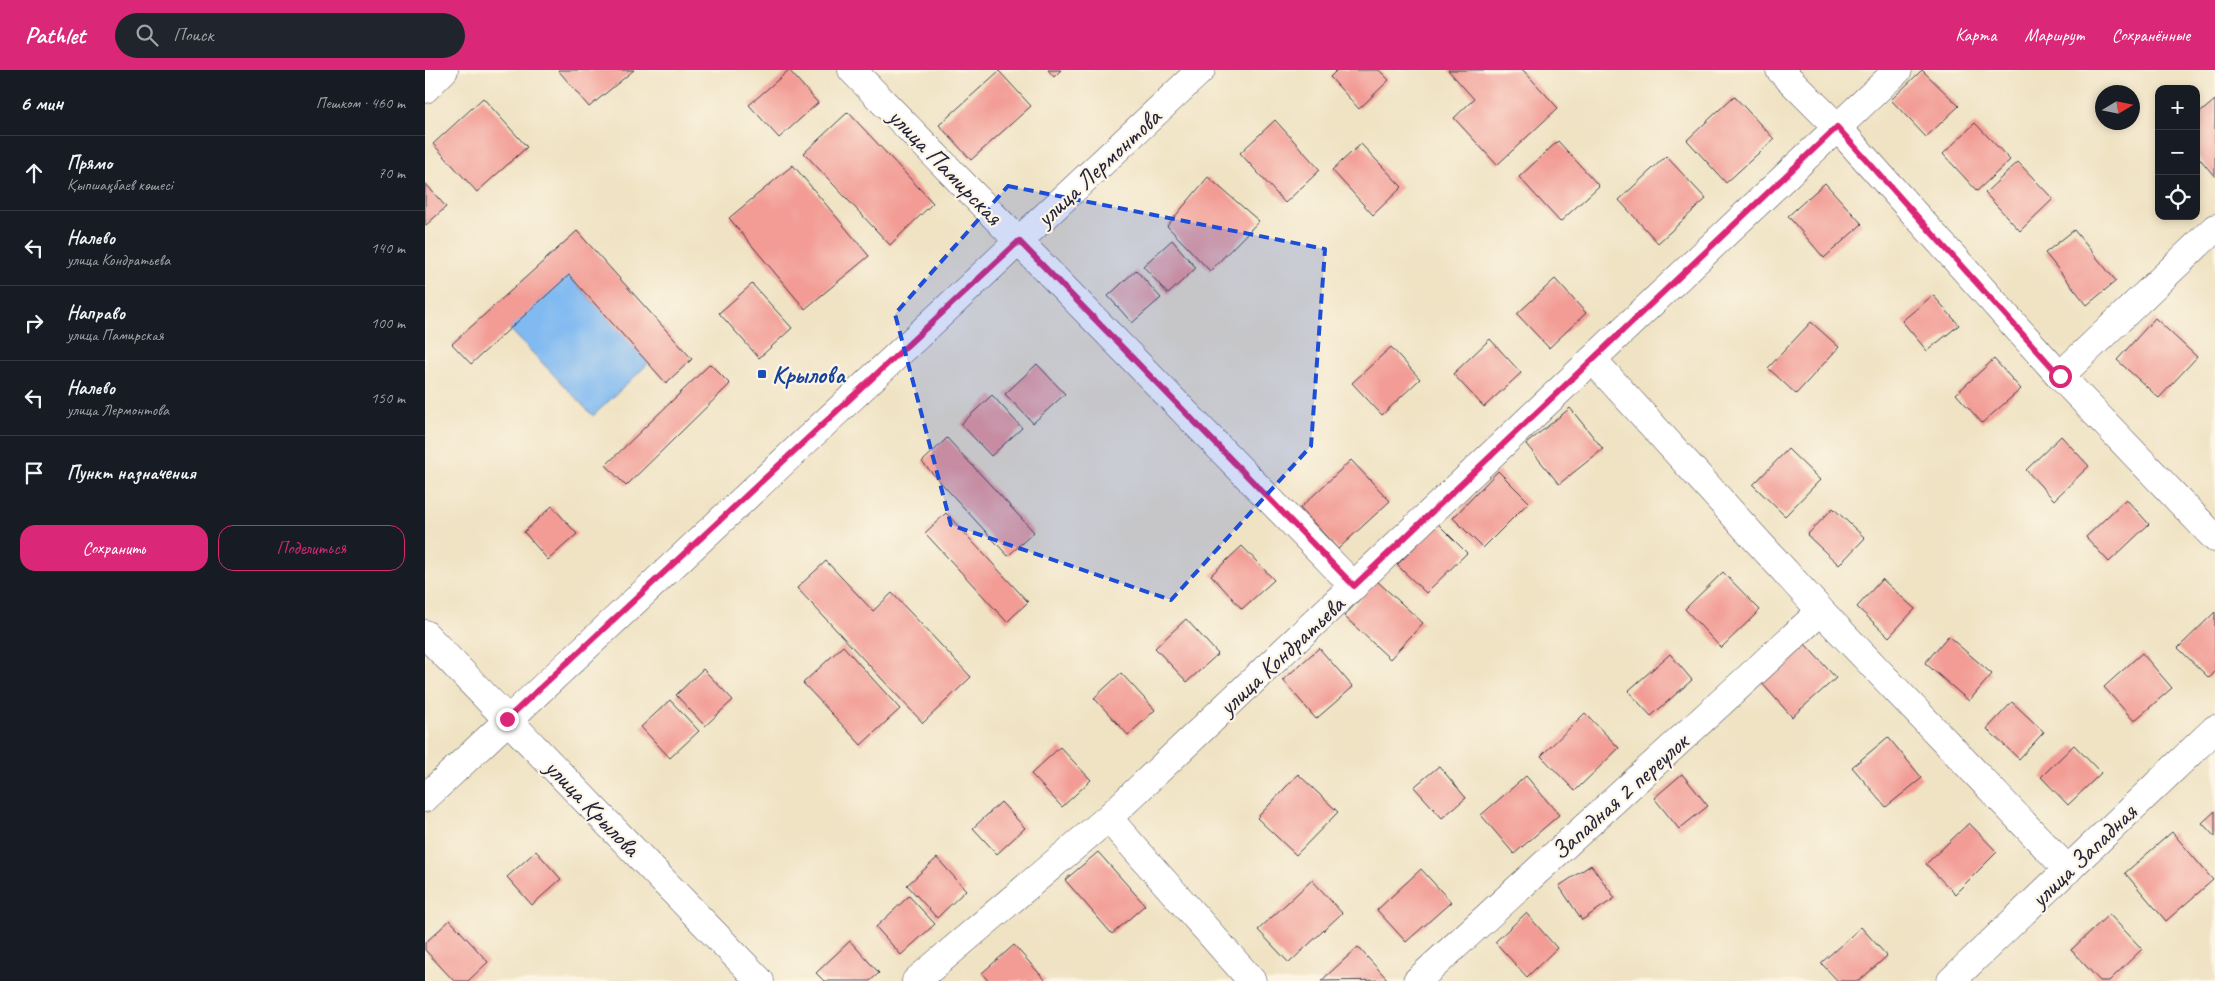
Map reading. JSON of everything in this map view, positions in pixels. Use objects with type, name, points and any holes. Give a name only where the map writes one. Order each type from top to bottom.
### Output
[{"type":"street","points":[[425,89],[444,70]]},
{"type":"street","name":"улица Памирская","points":[[852,70],[1354,586]]},
{"type":"street","name":"улица Лермонтова","points":[[425,798],[507,719],[1201,70]]},
{"type":"street","points":[[1780,70],[1837,127],[2060,376],[2215,538]]},
{"type":"street","name":"улица Кондратьева","points":[[916,981],[1108,818],[1897,70]]},
{"type":"street","points":[[2060,376],[2215,228]]},
{"type":"street","points":[[1593,360],[1821,611],[2068,870]]},
{"type":"street","name":"Западная 2 переулок","points":[[1417,981],[1821,611]]},
{"type":"street","name":"улица Крылова","points":[[425,634],[760,981]]},
{"type":"street","name":"улица Западная","points":[[1951,981],[2215,729]]},
{"type":"street","points":[[1108,818],[1252,981]]},
{"type":"highlighted area","points":[[1008,186],[1325,249],[1311,446],[1171,600],[951,525],[895,314]]},
{"type":"water","points":[[563,270],[650,362],[593,416],[506,325]]},
{"type":"building","points":[[558,70],[634,70],[589,107]]},
{"type":"building","points":[[789,70],[818,103],[779,138],[749,105]]},
{"type":"building","points":[[1048,70],[1061,70],[1054,77]]},
{"type":"building","points":[[1337,70],[1379,70],[1389,80],[1359,109],[1330,77]]},
{"type":"building","points":[[1448,70],[1523,70],[1558,108],[1497,165],[1454,118],[1474,99]]},
{"type":"building","points":[[1922,70],[1959,106],[1926,137],[1891,100]]},
{"type":"building","points":[[999,71],[1031,106],[971,160],[939,125]]},
{"type":"building","points":[[1734,96],[1774,139],[1726,183],[1687,140]]},
{"type":"building","points":[[483,98],[527,147],[477,192],[433,144]]},
{"type":"building","points":[[2215,100],[2215,177],[2200,159],[2200,113]]},
{"type":"building","points":[[848,112],[933,203],[890,245],[804,153]]},
{"type":"building","points":[[1275,120],[1320,170],[1285,203],[1240,153]]},
{"type":"building","points":[[1975,123],[2010,160],[1977,191],[1943,154]]},
{"type":"building","points":[[1558,141],[1599,186],[1560,222],[1519,177]]},
{"type":"building","points":[[1361,144],[1402,187],[1373,215],[1332,170]]},
{"type":"building","points":[[1666,156],[1706,199],[1658,243],[1619,200]]},
{"type":"building","points":[[2018,162],[2053,199],[2020,231],[1985,193]]},
{"type":"building","points":[[793,165],[869,256],[805,309],[729,218]]},
{"type":"building","points":[[1208,177],[1259,221],[1210,271],[1167,226]]},
{"type":"building","points":[[425,183],[446,207],[425,226]]},
{"type":"building","points":[[1825,183],[1862,224],[1824,258],[1788,216]]},
{"type":"building","points":[[2074,230],[2116,281],[2087,305],[2045,253]]},
{"type":"building","points":[[577,231],[692,359],[666,383],[569,275],[471,364],[452,344]]},
{"type":"building","points":[[1172,240],[1196,268],[1168,294],[1143,266]]},
{"type":"building","points":[[1136,270],[1161,298],[1132,323],[1108,296]]},
{"type":"building","points":[[1555,279],[1586,313],[1549,348],[1517,314]]},
{"type":"building","points":[[752,284],[792,328],[759,358],[719,313]]},
{"type":"building","points":[[1933,295],[1959,325],[1927,351],[1902,321]]},
{"type":"building","points":[[2155,318],[2197,357],[2159,398],[2117,360]]},
{"type":"building","points":[[1811,322],[1839,347],[1796,394],[1768,368]]},
{"type":"building","points":[[1490,339],[1521,373],[1484,407],[1453,374]]},
{"type":"building","points":[[1391,347],[1420,379],[1382,415],[1352,383]]},
{"type":"building","points":[[1994,359],[2021,389],[1982,423],[1956,394]]},
{"type":"building","points":[[710,364],[730,384],[626,486],[606,465]]},
{"type":"building","points":[[1037,364],[1065,394],[1033,423],[1005,394]]},
{"type":"building","points":[[992,395],[1022,428],[991,456],[961,424]]},
{"type":"building","points":[[1570,408],[1603,449],[1559,484],[1526,444]]},
{"type":"building","points":[[2061,436],[2089,466],[2054,500],[2026,470]]},
{"type":"building","points":[[947,438],[1034,532],[1008,556],[922,462]]},
{"type":"building","points":[[1788,449],[1820,480],[1785,516],[1753,485]]},
{"type":"building","points":[[1351,460],[1390,501],[1338,549],[1300,508]]},
{"type":"building","points":[[1498,471],[1529,502],[1483,548],[1453,518]]},
{"type":"building","points":[[2126,499],[2149,524],[2109,562],[2086,537]]},
{"type":"building","points":[[552,506],[577,534],[548,560],[524,532]]},
{"type":"building","points":[[1833,508],[1865,538],[1839,565],[1807,535]]},
{"type":"building","points":[[946,513],[1028,602],[1007,622],[925,533]]},
{"type":"building","points":[[1438,524],[1467,553],[1426,593],[1397,565]]},
{"type":"building","points":[[1242,546],[1274,580],[1242,609],[1211,575]]},
{"type":"building","points":[[826,561],[873,611],[892,593],[971,677],[923,723],[797,588]]},
{"type":"building","points":[[1723,572],[1760,610],[1721,648],[1685,609]]},
{"type":"building","points":[[1882,579],[1915,609],[1889,637],[1857,607]]},
{"type":"building","points":[[1377,581],[1423,623],[1390,659],[1344,616]]},
{"type":"building","points":[[2215,612],[2215,672],[2209,678],[2178,648]]},
{"type":"building","points":[[1186,619],[1218,654],[1187,682],[1155,648]]},
{"type":"building","points":[[1948,636],[1992,674],[1969,701],[1925,663]]},
{"type":"building","points":[[1804,643],[1836,678],[1792,717],[1760,681]]},
{"type":"building","points":[[843,646],[900,709],[861,745],[803,683]]},
{"type":"building","points":[[1319,648],[1353,687],[1316,719],[1283,680]]},
{"type":"building","points":[[2142,653],[2172,688],[2134,721],[2104,687]]},
{"type":"building","points":[[1670,654],[1692,680],[1651,716],[1628,691]]},
{"type":"building","points":[[703,669],[733,700],[705,726],[676,695]]},
{"type":"building","points":[[1121,673],[1155,710],[1128,735],[1094,698]]},
{"type":"building","points":[[670,700],[699,731],[670,758],[641,727]]},
{"type":"building","points":[[2012,702],[2044,732],[2019,759],[1987,729]]},
{"type":"building","points":[[1585,713],[1619,748],[1575,791],[1541,756]]},
{"type":"building","points":[[1888,737],[1922,778],[1886,807],[1852,767]]},
{"type":"building","points":[[2074,745],[2101,773],[2068,805],[2041,777]]},
{"type":"building","points":[[1060,747],[1091,780],[1062,807],[1031,774]]},
{"type":"building","points":[[1439,766],[1466,798],[1442,818],[1414,787]]},
{"type":"building","points":[[1298,774],[1338,812],[1296,855],[1257,818]]},
{"type":"building","points":[[1682,774],[1708,806],[1679,829],[1654,798]]},
{"type":"building","points":[[1526,776],[1559,815],[1514,854],[1481,815]]},
{"type":"building","points":[[1001,802],[1025,828],[997,854],[973,828]]},
{"type":"building","points":[[2215,811],[2215,837],[2202,823]]},
{"type":"building","points":[[1969,823],[1997,852],[1955,894],[1926,864]]},
{"type":"building","points":[[2172,832],[2213,880],[2166,921],[2125,873]]},
{"type":"building","points":[[536,851],[561,879],[532,905],[507,877]]},
{"type":"building","points":[[1098,852],[1145,905],[1112,934],[1065,880]]},
{"type":"building","points":[[937,858],[966,890],[937,918],[907,885]]},
{"type":"building","points":[[1591,865],[1615,898],[1582,920],[1559,886]]},
{"type":"building","points":[[1421,869],[1451,902],[1406,942],[1377,910]]},
{"type":"building","points":[[1312,880],[1342,913],[1289,963],[1258,930]]},
{"type":"building","points":[[909,896],[935,924],[901,955],[876,927]]},
{"type":"building","points":[[1526,913],[1557,948],[1527,977],[1495,942]]},
{"type":"building","points":[[2109,914],[2142,949],[2109,981],[2100,981],[2071,950]]},
{"type":"building","points":[[450,920],[488,962],[468,981],[454,981],[425,950],[425,943]]},
{"type":"building","points":[[1861,927],[1887,956],[1859,981],[1838,981],[1821,963]]},
{"type":"building","points":[[850,941],[879,973],[870,981],[824,981],[816,973]]},
{"type":"building","points":[[1014,945],[1046,981],[988,981],[982,973]]},
{"type":"building","points":[[1358,947],[1388,980],[1321,981]]},
{"type":"place","name":"Крылова","points":[[762,374]]},
{"type":"route","points":[[507,719],[1019,241],[1354,586],[1837,127],[2060,376]]}]
